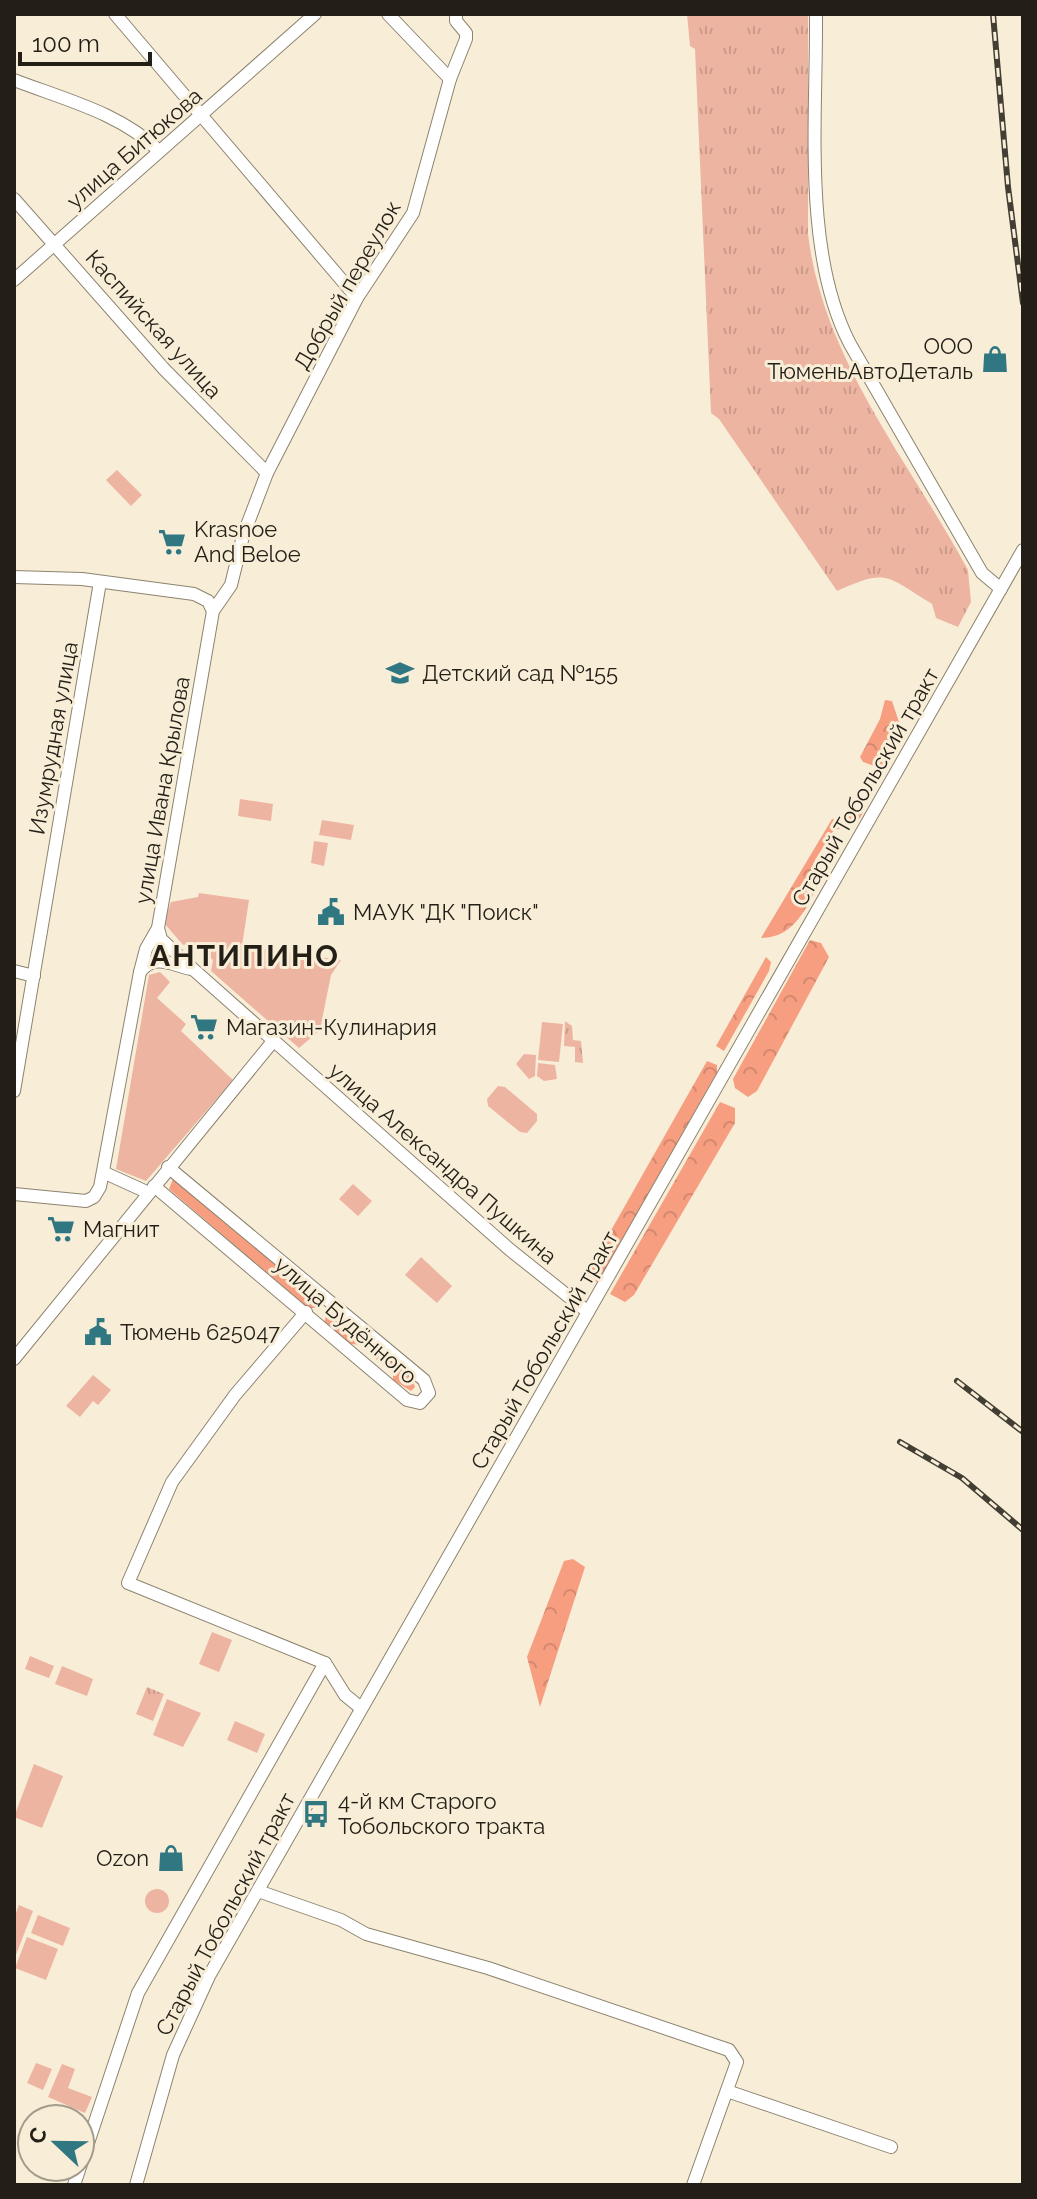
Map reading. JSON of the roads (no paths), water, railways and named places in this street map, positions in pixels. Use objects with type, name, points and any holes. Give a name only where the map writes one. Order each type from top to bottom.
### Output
[{"type":"street","points":[[115,14],[357,298]]},
{"type":"street","name":"улица Битюкова","points":[[14,280],[315,14]]},
{"type":"street","points":[[388,14],[450,79]]},
{"type":"street","name":"Добрый переулок","points":[[213,611],[231,585],[243,536],[267,473],[357,298],[413,213],[450,79],[466,39],[466,33],[456,21],[456,14]]},
{"type":"street","points":[[816,14],[818,218],[823,268],[833,306],[850,344],[982,573],[1001,589]]},
{"type":"street","points":[[14,80],[93,110],[142,134],[159,151]]},
{"type":"street","name":"Каспийская улица","points":[[14,199],[164,369],[267,473]]},
{"type":"street","name":"Старый Тобольский тракт","points":[[136,2185],[183,2029],[361,1708],[1023,550]]},
{"type":"street","points":[[14,577],[100,582],[194,594],[208,601],[213,611]]},
{"type":"street","name":"Изумрудная улица","points":[[14,1091],[100,582]]},
{"type":"street","name":"улица Ивана Крылова","points":[[105,1173],[140,972],[146,949],[158,928],[213,611]]},
{"type":"street","name":"улица Александра Пушкина","points":[[158,928],[161,939],[194,970],[487,1230],[588,1312]]},
{"type":"street","points":[[140,972],[146,964],[155,961],[194,970]]},
{"type":"street","points":[[14,971],[34,976]]},
{"type":"street","points":[[14,1359],[274,1040]]},
{"type":"street","name":"улица Будённого","points":[[105,1173],[151,1189],[306,1312],[407,1400],[413,1403],[426,1399],[429,1393],[424,1380],[168,1167]]},
{"type":"street","points":[[14,1194],[86,1201],[94,1197],[105,1173]]},
{"type":"street","points":[[306,1312],[235,1395],[172,1482],[128,1583],[325,1663],[345,1695],[361,1708]]},
{"type":"street","points":[[74,2185],[138,1993],[325,1663]]},
{"type":"street","points":[[258,1891],[341,1920],[366,1934],[488,1968],[722,2046],[737,2062],[693,2185]]},
{"type":"street","points":[[727,2091],[891,2147]]},
{"type":"railway","points":[[993,14],[1008,187],[1023,303]]},
{"type":"railway","points":[[957,1381],[1023,1432]]},
{"type":"railway","points":[[900,1442],[962,1478],[1023,1530]]},
{"type":"place","name":"ООО ТюменьАвтоДеталь","points":[[995,359]]},
{"type":"place","name":"Krasnoe And Beloe","points":[[172,542]]},
{"type":"place","name":"Детский сад №155","points":[[400,673]]},
{"type":"place","name":"МАУК \"ДК \"Поиск\"","points":[[331,912]]},
{"type":"place","name":"Магазин-Кулинария","points":[[204,1027]]},
{"type":"place","name":"Магнит","points":[[61,1229]]},
{"type":"place","name":"Тюмень 625047","points":[[98,1332]]},
{"type":"place","name":"4-й км Старого Тобольского тракта","points":[[316,1814]]},
{"type":"place","name":"Ozon","points":[[171,1858]]},
{"type":"district","name":"АНТИПИНО","points":[[245,955]]}]
